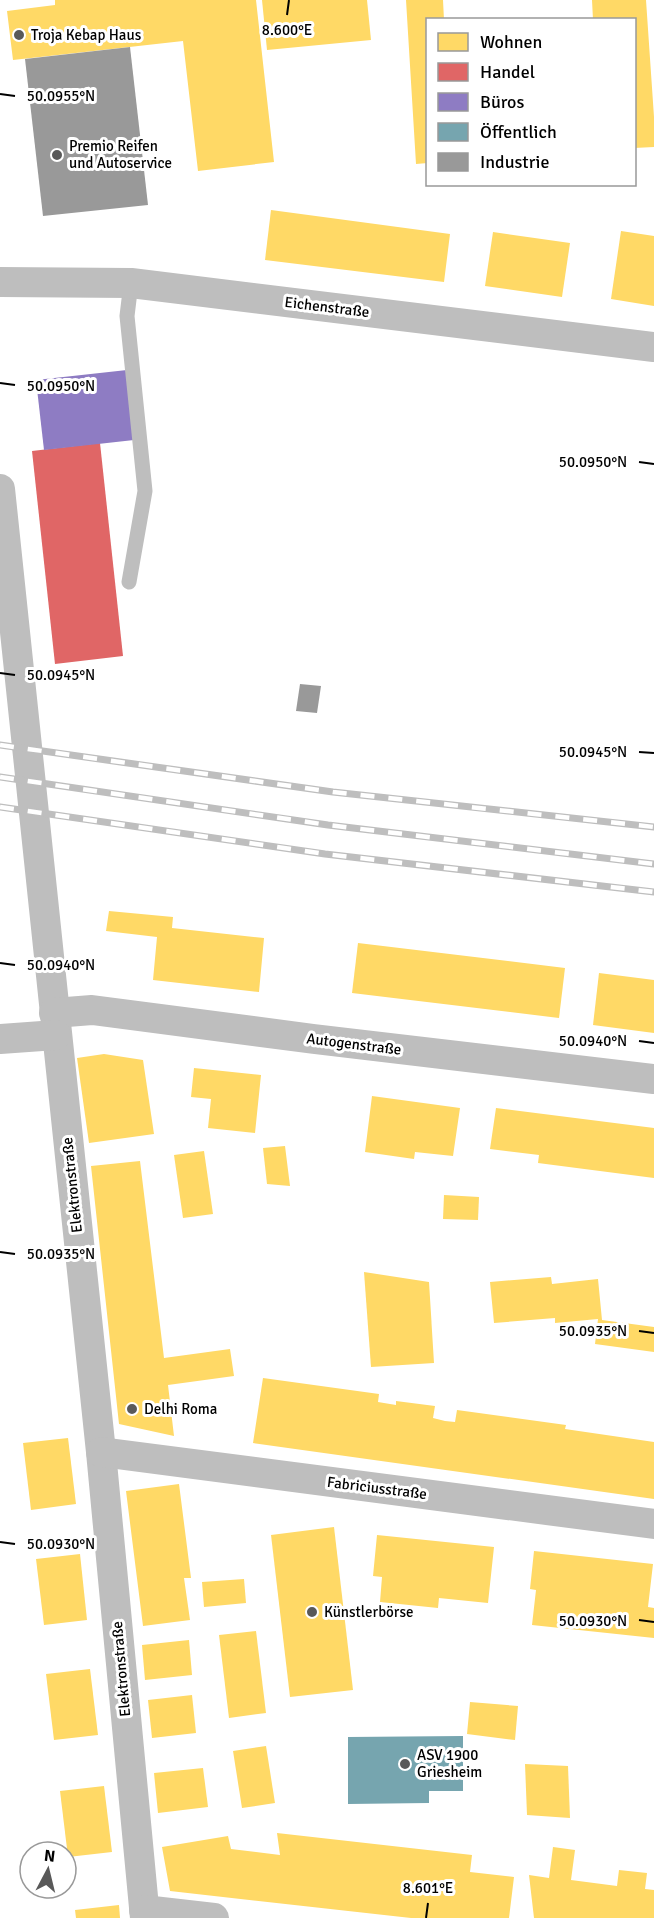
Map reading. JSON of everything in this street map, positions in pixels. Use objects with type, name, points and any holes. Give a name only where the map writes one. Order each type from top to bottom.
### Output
[{"type":"street","name":"Eichenstraße","points":[[0,282],[131,283],[654,347]]},
{"type":"street","name":"Elektronstraße","points":[[0,489],[100,1452],[145,1914]]},
{"type":"street","name":"Autogenstraße","points":[[0,1039],[55,1024],[92,1010],[654,1079]]},
{"type":"street","name":"Fabriciusstraße","points":[[100,1452],[654,1524]]},
{"type":"street","points":[[145,1914],[214,1918]]},
{"type":"lane","points":[[129,582],[145,491],[127,316],[131,283]]},
{"type":"building: Wohnen","points":[[55,0],[256,0],[274,162],[198,171],[183,41],[13,60],[7,11],[55,5]]},
{"type":"building: Wohnen","points":[[262,0],[367,0],[371,40],[267,50]]},
{"type":"building: Wohnen","points":[[406,0],[443,0],[444,18],[426,18],[426,163],[416,164]]},
{"type":"building: Wohnen","points":[[592,0],[646,0],[654,147],[636,148],[636,18],[593,18]]},
{"type":"building: Wohnen","points":[[271,210],[450,234],[444,282],[265,260]]},
{"type":"building: Wohnen","points":[[621,231],[654,236],[654,306],[611,299]]},
{"type":"building: Wohnen","points":[[493,232],[570,243],[562,297],[485,286]]},
{"type":"building: Wohnen","points":[[109,911],[173,917],[172,928],[264,938],[259,992],[153,980],[157,937],[106,931]]},
{"type":"building: Wohnen","points":[[358,943],[565,968],[559,1018],[352,993]]},
{"type":"building: Wohnen","points":[[599,973],[654,980],[654,1033],[593,1025]]},
{"type":"building: Wohnen","points":[[104,1054],[143,1060],[154,1134],[89,1143],[77,1058]]},
{"type":"building: Wohnen","points":[[194,1068],[261,1075],[255,1133],[208,1128],[211,1099],[191,1097]]},
{"type":"building: Wohnen","points":[[372,1096],[460,1108],[453,1156],[415,1152],[414,1159],[365,1152]]},
{"type":"building: Wohnen","points":[[496,1108],[654,1128],[654,1178],[538,1163],[539,1155],[490,1149]]},
{"type":"building: Wohnen","points":[[285,1146],[290,1186],[267,1184],[263,1148]]},
{"type":"building: Wohnen","points":[[204,1151],[213,1214],[183,1218],[174,1155]]},
{"type":"building: Wohnen","points":[[140,1161],[164,1358],[230,1349],[234,1376],[168,1385],[174,1436],[119,1424],[91,1166]]},
{"type":"building: Wohnen","points":[[444,1195],[479,1197],[478,1220],[443,1219]]},
{"type":"building: Wohnen","points":[[364,1272],[429,1282],[434,1363],[371,1367]]},
{"type":"building: Wohnen","points":[[551,1277],[552,1284],[598,1279],[602,1320],[654,1327],[654,1352],[595,1344],[598,1319],[555,1323],[555,1318],[494,1323],[490,1282]]},
{"type":"building: Wohnen","points":[[263,1378],[379,1394],[378,1402],[396,1405],[396,1401],[435,1406],[433,1418],[445,1421],[455,1422],[457,1410],[566,1425],[565,1429],[654,1442],[654,1499],[253,1443]]},
{"type":"building: Wohnen","points":[[68,1438],[76,1504],[31,1510],[23,1443]]},
{"type":"building: Wohnen","points":[[179,1484],[191,1578],[184,1578],[190,1620],[143,1626],[126,1491]]},
{"type":"building: Wohnen","name":"Künstlerbörse","points":[[334,1527],[353,1690],[290,1697],[271,1535]]},
{"type":"building: Wohnen","points":[[377,1535],[494,1547],[488,1603],[439,1598],[438,1608],[380,1602],[382,1577],[373,1576]]},
{"type":"building: Wohnen","points":[[534,1551],[653,1564],[648,1607],[654,1608],[654,1638],[532,1625],[536,1590],[530,1589]]},
{"type":"building: Wohnen","points":[[80,1554],[87,1620],[44,1625],[36,1559]]},
{"type":"building: Wohnen","points":[[244,1579],[246,1603],[204,1607],[202,1582]]},
{"type":"building: Wohnen","points":[[256,1631],[266,1713],[229,1718],[219,1635]]},
{"type":"building: Wohnen","points":[[189,1640],[192,1675],[145,1680],[142,1645]]},
{"type":"building: Wohnen","points":[[90,1669],[98,1735],[54,1740],[46,1674]]},
{"type":"building: Wohnen","points":[[192,1695],[196,1733],[152,1738],[148,1700]]},
{"type":"building: Wohnen","points":[[470,1702],[518,1706],[515,1740],[467,1734]]},
{"type":"building: Wohnen","points":[[266,1746],[275,1803],[242,1808],[233,1751]]},
{"type":"building: Wohnen","points":[[525,1764],[568,1766],[570,1818],[527,1815]]},
{"type":"building: Wohnen","points":[[203,1768],[208,1807],[158,1813],[154,1773]]},
{"type":"building: Wohnen","points":[[104,1786],[112,1852],[78,1856],[78,1840],[66,1840],[60,1791]]},
{"type":"building: Wohnen","points":[[277,1833],[472,1855],[470,1872],[514,1877],[509,1918],[411,1918],[170,1891],[162,1847],[228,1836],[231,1849],[280,1855]]},
{"type":"building: Wohnen","points":[[553,1847],[575,1850],[571,1880],[617,1886],[619,1870],[647,1873],[645,1889],[654,1890],[654,1918],[534,1918],[529,1875],[549,1878]]},
{"type":"building: Wohnen","points":[[119,1905],[120,1918],[76,1918],[75,1910]]},
{"type":"building: Handel","points":[[100,443],[123,656],[55,664],[32,451]]},
{"type":"building: Büros","points":[[127,370],[134,440],[44,450],[36,380]]},
{"type":"building: Öffentlich","name":"ASV 1900 Griesheim","points":[[463,1736],[463,1791],[429,1791],[429,1803],[348,1804],[348,1737]]},
{"type":"building: Industrie","points":[[130,47],[148,205],[43,216],[25,59]]},
{"type":"building: Industrie","points":[[300,684],[321,686],[317,713],[296,711]]},
{"type":"railway","points":[[0,745],[333,792],[654,827]]},
{"type":"railway","points":[[0,777],[328,825],[654,864]]},
{"type":"railway","points":[[0,807],[325,854],[654,892]]},
{"type":"place","name":"Troja Kebap Haus","points":[[19,35]]},
{"type":"place","name":"Premio Reifen und Autoservice","points":[[57,155]]},
{"type":"place","name":"Delhi Roma","points":[[132,1409]]},
{"type":"place","name":"Künstlerbörse","points":[[312,1612]]},
{"type":"place","name":"ASV 1900 Griesheim","points":[[405,1764]]}]
